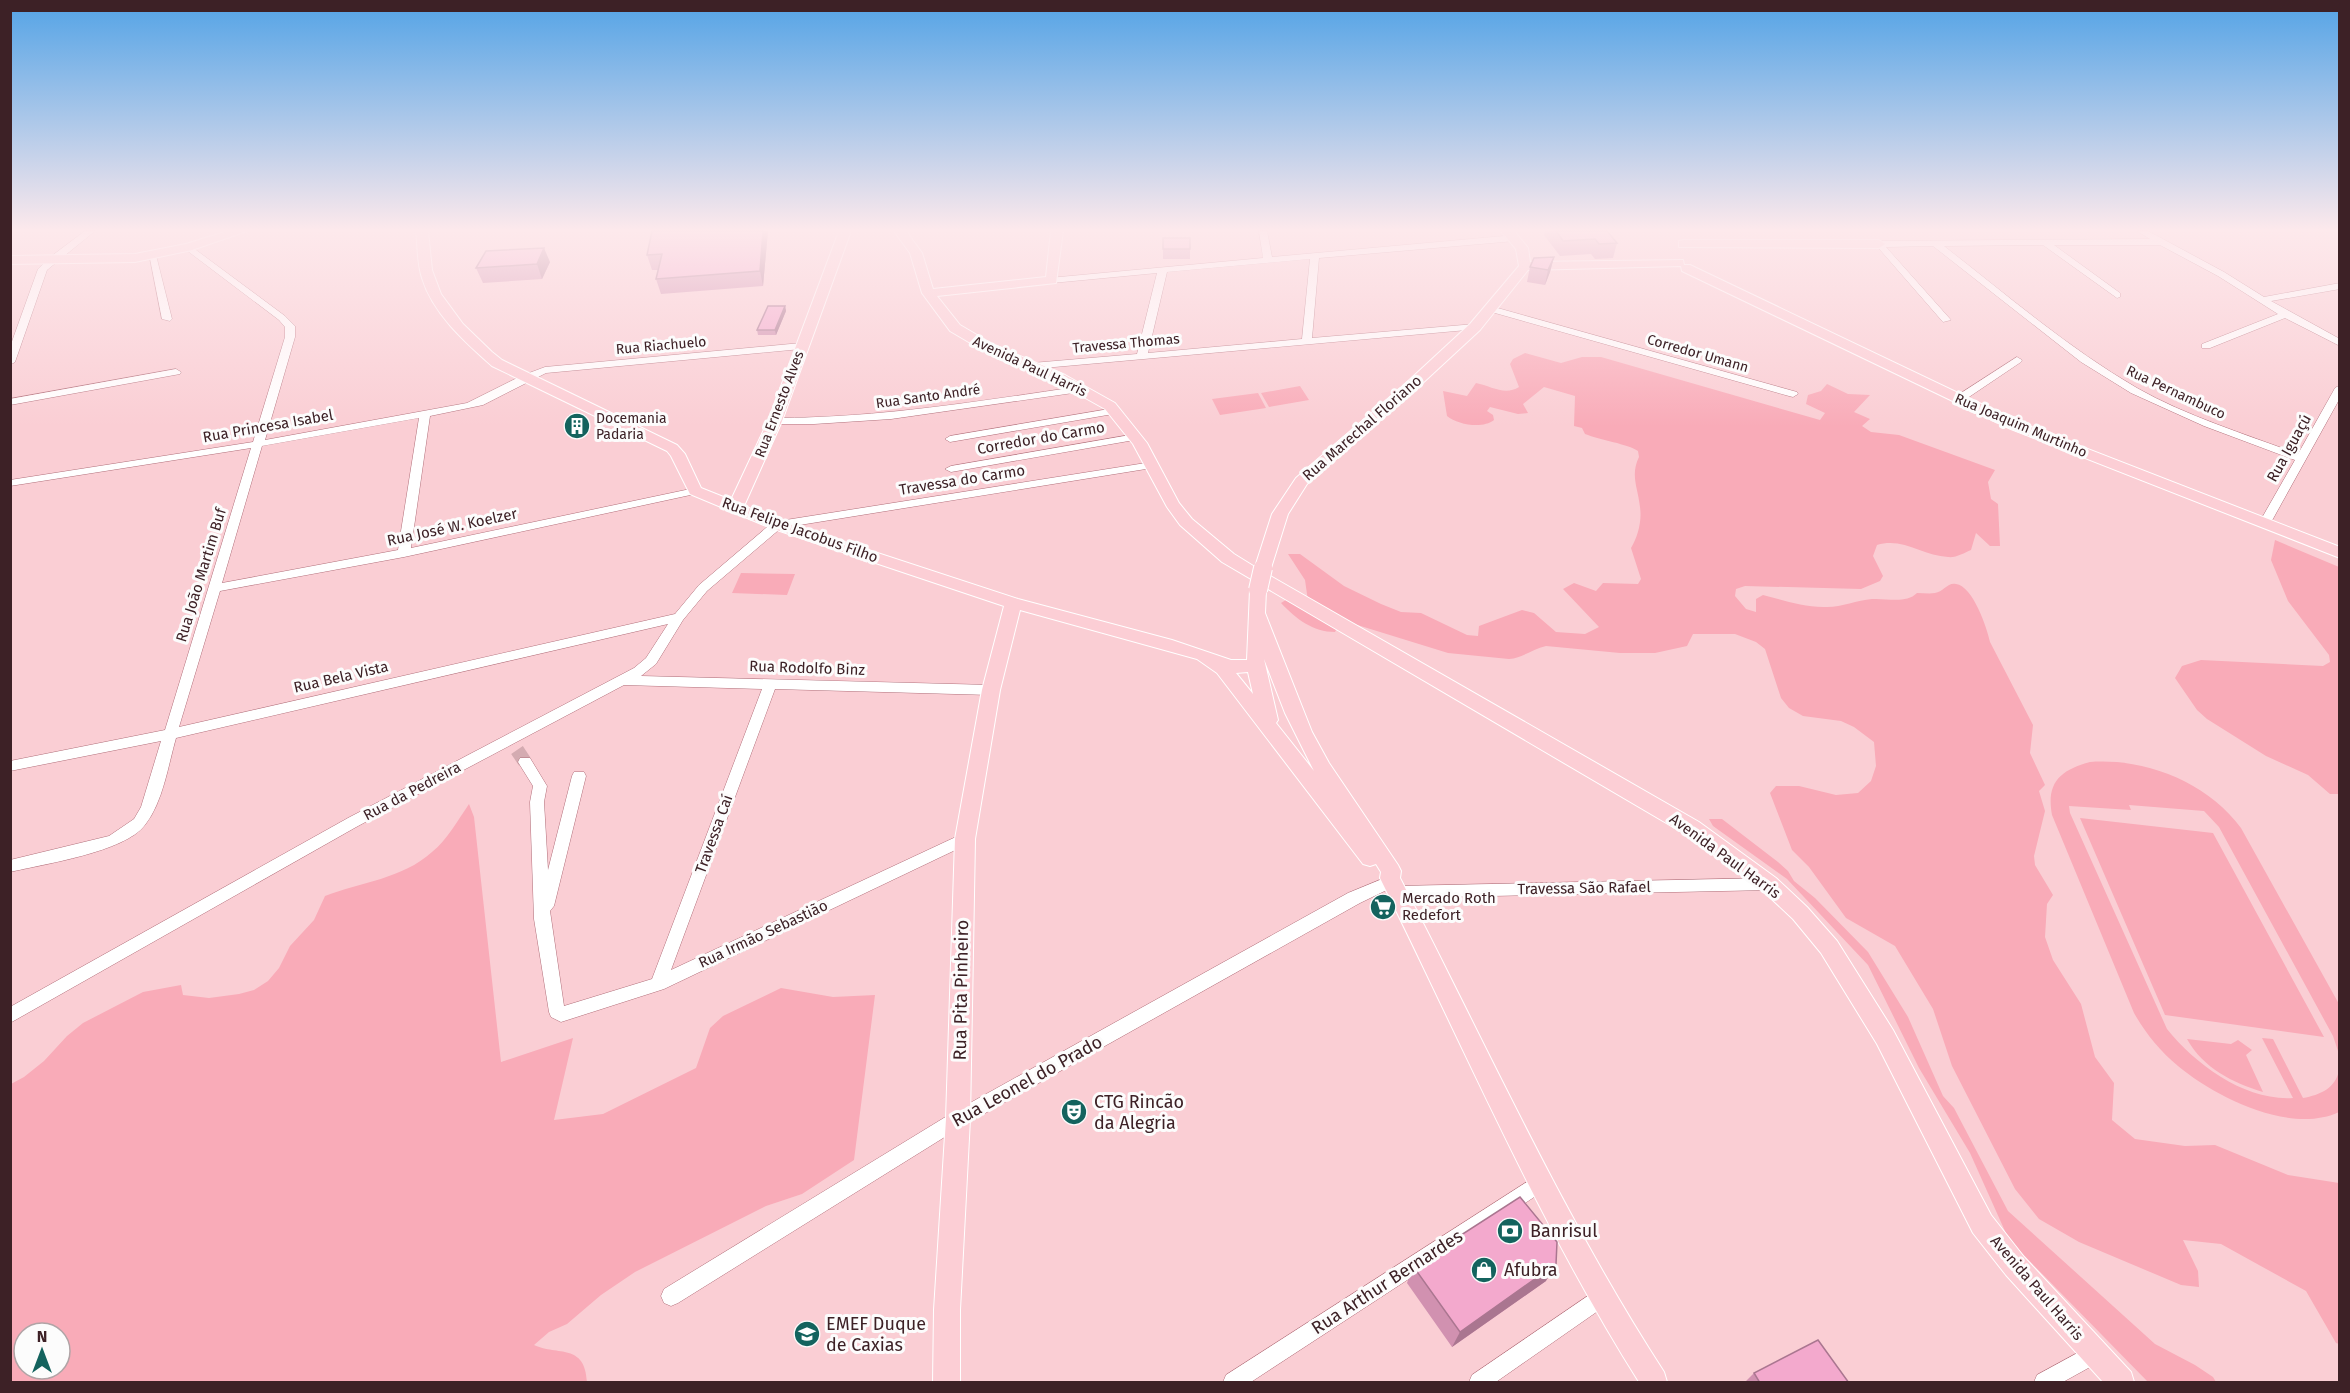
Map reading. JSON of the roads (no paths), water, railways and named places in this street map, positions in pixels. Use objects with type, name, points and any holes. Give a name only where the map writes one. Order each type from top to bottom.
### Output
[{"type":"main road","points":[[436,296],[486,354],[497,363],[672,448],[678,454],[695,491]]},
{"type":"main road","name":"Rua Ernesto Alves","points":[[735,508],[775,421],[820,296]]},
{"type":"main road","name":"Avenida Paul Harris","points":[[930,296],[946,318],[963,333],[989,348],[1083,389],[1115,411],[1136,437],[1172,504],[1194,532],[1268,588],[1692,828],[1769,884],[1800,913],[1829,947],[1885,1037],[1982,1224],[2015,1266],[2121,1383]]},
{"type":"main road","name":"Rua Marechal Floriano","points":[[1272,730],[1262,696],[1255,644],[1258,615],[1268,588],[1266,555],[1280,514],[1302,481],[1475,327],[1501,296]]},
{"type":"main road","name":"Rua Joaquim Murtinho","points":[[1748,296],[2016,426],[2340,553]]},
{"type":"main road","name":"Rua Felipe Jacobus Filho","points":[[695,491],[777,525],[1013,603],[1203,655],[1228,666],[1246,667],[1256,663]]},
{"type":"main road","name":"Rua Pita Pinheiro","points":[[946,1383],[947,1310],[958,1119],[965,839],[991,690],[1013,603]]},
{"type":"main road","points":[[1258,615],[1287,699],[1322,766],[1333,795]]},
{"type":"main road","points":[[1203,655],[1223,669],[1272,730],[1333,795],[1383,874],[1394,884],[1541,1182],[1601,1297],[1654,1383]]},
{"type":"main road","points":[[1228,666],[1262,696],[1322,766]]},
{"type":"street","points":[[11,359],[34,296]]},
{"type":"street","points":[[162,296],[167,319]]},
{"type":"street","name":"Rua João Martim Buf","points":[[10,866],[68,854],[112,841],[128,833],[139,823],[148,808],[290,337],[290,326],[251,296]]},
{"type":"street","points":[[1143,355],[1156,296]]},
{"type":"street","points":[[1307,340],[1311,296]]},
{"type":"street","points":[[1925,296],[1946,320]]},
{"type":"street","name":"Rua Pernambuco","points":[[2003,296],[2085,360],[2135,391],[2208,424],[2300,459]]},
{"type":"street","points":[[2256,296],[2340,343]]},
{"type":"street","points":[[2262,300],[2284,296]]},
{"type":"street","name":"Corredor Umann","points":[[1491,309],[1793,394]]},
{"type":"street","points":[[2206,346],[2285,314]]},
{"type":"street","name":"Travessa Thomas","points":[[1032,366],[1475,327]]},
{"type":"street","name":"Rua Riachuelo","points":[[525,377],[558,368],[801,346]]},
{"type":"street","points":[[1959,399],[2017,360]]},
{"type":"street","points":[[10,402],[176,372]]},
{"type":"street","name":"Rua Princesa Isabel","points":[[10,483],[258,444],[473,405],[525,377]]},
{"type":"street","name":"Rua Iguaçú","points":[[2265,523],[2340,388]]},
{"type":"street","name":"Rua Santo André","points":[[775,421],[820,422],[877,419],[1083,389]]},
{"type":"street","points":[[951,440],[1115,411]]},
{"type":"street","points":[[405,552],[425,414]]},
{"type":"street","name":"Corredor do Carmo","points":[[951,469],[1136,437]]},
{"type":"street","name":"Travessa do Carmo","points":[[777,525],[1152,465]]},
{"type":"street","name":"Rua José W. Koelzer","points":[[215,588],[405,552],[695,491]]},
{"type":"street","name":"Rua da Pedreira","points":[[10,1016],[343,828],[517,750],[651,661],[679,617],[723,570],[777,525]]},
{"type":"street","name":"Rua Bela Vista","points":[[10,766],[170,734],[679,617]]},
{"type":"street","name":"Rua Rodolfo Binz","points":[[622,680],[991,690]]},
{"type":"street","name":"Travessa Caí","points":[[658,984],[770,684]]},
{"type":"street","points":[[517,750],[540,786],[537,802],[542,919]]},
{"type":"street","points":[[542,919],[579,776]]},
{"type":"street","name":"Rua Irmão Sebastião","points":[[542,919],[557,1012],[561,1015],[569,1014],[658,984],[965,839]]},
{"type":"street","name":"Travessa São Rafael","points":[[1394,884],[1769,884]]},
{"type":"street","name":"Rua Leonel do Prado","points":[[671,1296],[958,1119],[1344,904],[1394,884]]},
{"type":"street","name":"Rua Arthur Bernardes","points":[[1233,1383],[1541,1182]]},
{"type":"street","points":[[1479,1383],[1601,1297]]},
{"type":"street","points":[[2044,1383],[2094,1354]]},
{"type":"tunnel","points":[[517,750],[525,762]]},
{"type":"place","name":"Docemania Padaria","points":[[577,426]]},
{"type":"place","name":"Mercado Roth Redefort","points":[[1383,907]]},
{"type":"place","name":"CTG Rincão da Alegria","points":[[1074,1112]]},
{"type":"place","name":"Banrisul","points":[[1510,1231]]},
{"type":"place","name":"Afubra","points":[[1484,1270]]},
{"type":"place","name":"EMEF Duque de Caxias","points":[[807,1334]]}]
